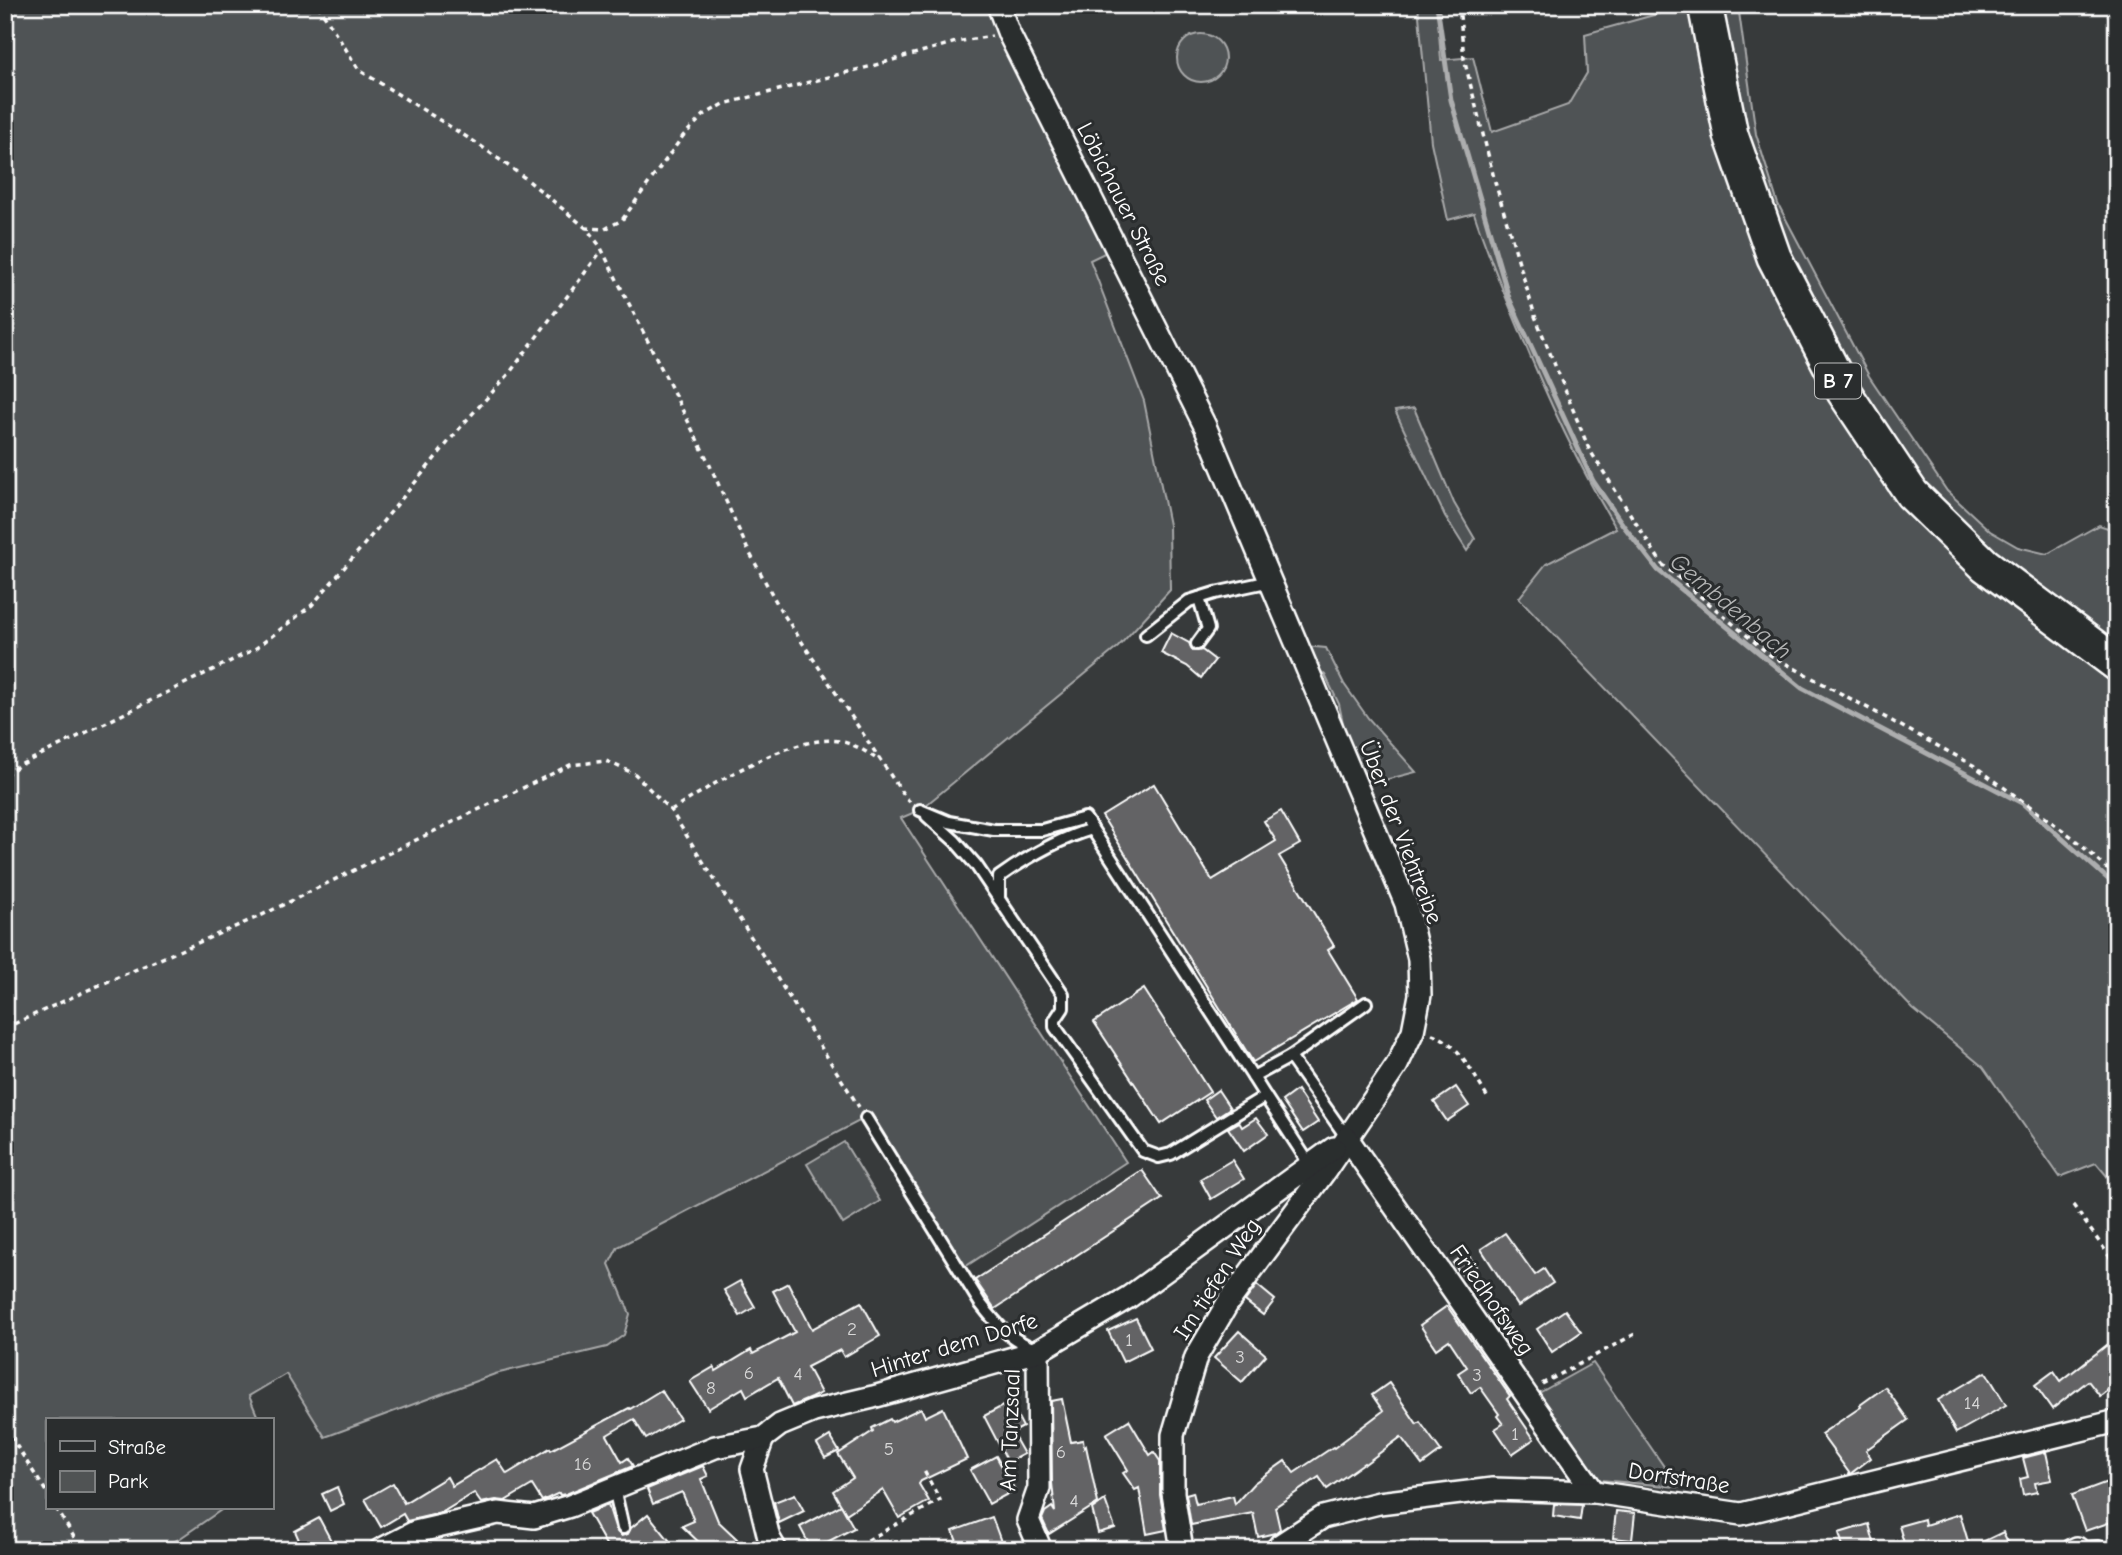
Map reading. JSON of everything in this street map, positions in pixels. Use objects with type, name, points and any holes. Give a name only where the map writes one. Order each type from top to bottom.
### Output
[{"type":"main road","name":"B 7","points":[[1704,5],[1731,135],[1774,257],[1844,392],[1912,494],[1921,503],[1985,565],[2117,664]]},
{"type":"street","name":"Löbichauer Straße","points":[[998,5],[1009,34],[1205,426]]},
{"type":"street","name":"Über der Viehtreibe","points":[[1205,426],[1406,904],[1419,959],[1420,995],[1413,1031],[1397,1065],[1347,1138]]},
{"type":"street","name":"Hinter dem Dorfe","points":[[380,1550],[415,1532],[498,1513],[534,1517],[570,1506],[715,1447],[763,1438],[780,1425],[814,1410],[873,1397],[1038,1351],[1129,1297],[1347,1138]]},
{"type":"street","name":"Friedhofsweg","points":[[1347,1138],[1594,1492]]},
{"type":"street","name":"Im tiefen Weg","points":[[1182,1550],[1173,1493],[1173,1435],[1196,1357],[1228,1301],[1347,1138]]},
{"type":"street","name":"Am Tanzsaal","points":[[1038,1351],[1039,1488],[1028,1520],[1041,1550]]},
{"type":"street","name":"Dorfstraße","points":[[1276,1550],[1323,1517],[1379,1503],[1493,1489],[1594,1492],[1741,1514],[2117,1421]]},
{"type":"street","points":[[763,1438],[751,1469],[769,1538],[776,1550]]},
{"type":"lane","points":[[1146,635],[1189,601],[1271,581]]},
{"type":"lane","points":[[1197,644],[1208,629],[1199,598]]},
{"type":"lane","points":[[920,810],[949,822],[995,830],[1042,830],[1085,818],[1310,1165]]},
{"type":"lane","points":[[920,810],[976,865],[1063,995],[1063,1008],[1055,1020],[1055,1027],[1143,1151],[1158,1157],[1171,1154],[1265,1096]]},
{"type":"lane","points":[[999,899],[999,877],[1019,863],[1092,829]]},
{"type":"lane","points":[[1253,1077],[1290,1057],[1366,1003]]},
{"type":"lane","points":[[1290,1057],[1347,1138]]},
{"type":"lane","points":[[866,1118],[980,1303],[1001,1330],[1019,1343],[1038,1351]]},
{"type":"lane","points":[[614,1488],[622,1528]]},
{"type":"lane","points":[[2075,1549],[2098,1547],[2109,1550]]},
{"type":"path","points":[[318,5],[359,70],[478,144],[586,228],[602,250],[708,461],[747,548],[780,609],[905,797],[920,810]]},
{"type":"path","points":[[1459,5],[1467,71],[1495,183],[1535,316],[1589,449],[1662,564],[1770,655],[1973,765],[2072,837],[2117,877]]},
{"type":"path","points":[[586,228],[604,229],[622,220],[683,136],[704,115],[723,104],[956,42],[1009,34]]},
{"type":"path","points":[[5,775],[18,766],[255,649],[312,606],[464,423],[508,375],[602,250]]},
{"type":"path","points":[[671,810],[732,773],[810,742],[837,741],[858,746],[880,761]]},
{"type":"path","points":[[5,1028],[260,916],[570,765],[606,761],[635,774],[671,810],[866,1118]]},
{"type":"path","points":[[1413,1031],[1428,1033],[1448,1041],[1457,1050],[1489,1100]]},
{"type":"path","points":[[2073,1205],[2117,1267]]},
{"type":"path","points":[[1525,1393],[1635,1334]]},
{"type":"path","points":[[5,1428],[46,1491]]},
{"type":"path","points":[[850,1550],[940,1500],[923,1469]]},
{"type":"path","points":[[57,1510],[82,1550]]},
{"type":"green space","points":[[5,5],[998,5],[1117,247],[1090,260],[1144,401],[1169,525],[1170,590],[1118,647],[920,810],[901,818],[1126,1162],[960,1270],[865,1118],[618,1247],[609,1264],[630,1314],[624,1335],[607,1347],[495,1374],[325,1437],[286,1374],[249,1396],[258,1418],[46,1418],[46,1510],[221,1510],[159,1550],[5,1550]]},
{"type":"green space","points":[[1418,5],[1437,5],[1441,60],[1473,57],[1492,132],[1568,105],[1587,73],[1585,34],[1690,5],[1847,418],[2117,664],[2117,1132],[2112,1135],[2117,1143],[2117,1188],[2096,1163],[2060,1177],[1983,1067],[1913,1009],[1519,598],[1546,564],[1616,528],[1588,480],[1552,405],[1501,286],[1474,213],[1448,220],[1431,142]]},
{"type":"green space","points":[[1709,5],[1738,5],[1756,134],[1778,204],[1869,376],[1947,491],[1990,531],[2018,547],[2047,554],[2099,525],[2117,531],[2117,652],[1978,545],[1879,433],[1776,237]]},
{"type":"green space","points":[[1201,34],[1218,41],[1225,58],[1218,75],[1201,82],[1184,75],[1177,58],[1184,41]]},
{"type":"green space","points":[[1414,408],[1454,503],[1475,539],[1467,551],[1445,516],[1395,411]]},
{"type":"green space","points":[[1305,646],[1326,648],[1344,684],[1368,718],[1416,772],[1369,784],[1345,733],[1339,704],[1325,675],[1314,666]]},
{"type":"green space","points":[[844,1142],[880,1201],[843,1224],[807,1164]]},
{"type":"green space","points":[[1593,1363],[1678,1487],[1600,1480],[1539,1393]]},
{"type":"building","points":[[1171,633],[1189,643],[1193,651],[1202,650],[1215,660],[1201,678],[1187,666],[1161,653]]},
{"type":"building","points":[[1154,784],[1212,880],[1276,841],[1264,821],[1281,811],[1300,844],[1279,856],[1334,946],[1328,950],[1358,999],[1253,1062],[1102,816]]},
{"type":"building","points":[[1144,989],[1210,1092],[1161,1124],[1094,1022]]},
{"type":"building","points":[[1456,1087],[1469,1106],[1447,1121],[1434,1102]]},
{"type":"building","points":[[1218,1090],[1230,1108],[1216,1117],[1204,1100]]},
{"type":"building","points":[[1297,1090],[1318,1122],[1303,1132],[1282,1101]]},
{"type":"building","points":[[1256,1118],[1268,1134],[1244,1151],[1228,1128],[1239,1122],[1242,1127]]},
{"type":"building","points":[[1232,1160],[1244,1179],[1211,1199],[1200,1179]]},
{"type":"building","points":[[1142,1170],[1162,1199],[995,1309],[975,1280]]},
{"type":"building","points":[[1505,1233],[1535,1275],[1544,1269],[1553,1283],[1518,1306],[1481,1249]]},
{"type":"building","points":[[1467,1253],[1476,1266],[1463,1276],[1453,1263]]},
{"type":"building","points":[[740,1281],[755,1307],[740,1316],[724,1290]]},
{"type":"building","points":[[788,1283],[812,1329],[861,1302],[880,1336],[844,1357],[840,1350],[807,1367],[821,1393],[811,1398],[792,1406],[778,1378],[747,1396],[743,1388],[708,1409],[690,1381],[714,1367],[716,1371],[751,1350],[753,1354],[795,1332],[773,1291]]},
{"type":"building","points":[[1257,1285],[1275,1300],[1263,1315],[1245,1301]]},
{"type":"building","points":[[1447,1306],[1510,1396],[1507,1399],[1534,1439],[1512,1454],[1495,1429],[1503,1424],[1497,1416],[1499,1414],[1480,1387],[1471,1393],[1458,1373],[1467,1367],[1449,1340],[1436,1349],[1420,1325]]},
{"type":"building","points":[[1565,1310],[1581,1332],[1552,1352],[1537,1329]]},
{"type":"building","points":[[1136,1318],[1151,1348],[1123,1362],[1108,1331]]},
{"type":"building","points":[[1239,1331],[1266,1355],[1242,1382],[1214,1358]]},
{"type":"building","points":[[2107,1345],[2117,1358],[2117,1383],[2100,1396],[2088,1381],[2052,1409],[2035,1385],[2054,1371],[2061,1381]]},
{"type":"building","points":[[1986,1372],[2006,1405],[1956,1433],[1938,1400]]},
{"type":"building","points":[[1389,1383],[1417,1424],[1420,1422],[1441,1451],[1422,1465],[1401,1437],[1327,1489],[1319,1477],[1275,1507],[1280,1529],[1275,1533],[1258,1537],[1253,1513],[1191,1525],[1186,1494],[1193,1492],[1196,1504],[1233,1496],[1235,1504],[1254,1483],[1285,1461],[1294,1473],[1334,1448],[1383,1411],[1372,1395]]},
{"type":"building","points":[[1885,1387],[1908,1420],[1866,1450],[1871,1458],[1850,1474],[1821,1434]]},
{"type":"building","points":[[661,1390],[680,1419],[646,1439],[634,1419],[607,1435],[622,1462],[628,1458],[633,1466],[566,1494],[559,1493],[542,1501],[532,1485],[505,1501],[481,1503],[474,1493],[441,1513],[407,1521],[403,1514],[381,1527],[365,1499],[393,1483],[404,1503],[447,1477],[452,1486],[497,1459],[507,1474],[550,1448],[551,1450],[630,1409]]},
{"type":"building","points":[[1062,1399],[1071,1442],[1083,1440],[1084,1448],[1086,1446],[1098,1503],[1049,1534],[1042,1519],[1045,1512],[1052,1507],[1055,1512],[1051,1401]]},
{"type":"building","points":[[1010,1402],[1023,1427],[1012,1433],[1024,1454],[1008,1462],[984,1416]]},
{"type":"building","points":[[921,1408],[925,1417],[943,1408],[967,1459],[921,1481],[919,1484],[929,1501],[899,1518],[883,1490],[846,1514],[833,1491],[853,1478],[838,1454],[873,1431],[872,1428]]},
{"type":"building","points":[[1129,1420],[1150,1455],[1154,1452],[1160,1461],[1160,1495],[1166,1530],[1147,1534],[1139,1488],[1135,1490],[1123,1473],[1128,1470],[1106,1434]]},
{"type":"building","points":[[830,1436],[839,1451],[825,1458],[817,1444]]},
{"type":"building","points":[[2046,1452],[2052,1480],[2035,1483],[2037,1492],[2023,1495],[2020,1479],[2028,1477],[2023,1458]]},
{"type":"building","points":[[996,1456],[1015,1490],[989,1504],[970,1470]]},
{"type":"building","points":[[703,1466],[708,1476],[701,1479],[718,1521],[737,1539],[735,1542],[744,1550],[707,1550],[682,1526],[694,1521],[682,1492],[653,1504],[647,1489]]},
{"type":"building","points":[[2107,1482],[2109,1493],[2113,1498],[2117,1497],[2117,1520],[2085,1531],[2072,1495]]},
{"type":"building","points":[[337,1487],[344,1504],[330,1511],[322,1494]]},
{"type":"building","points":[[795,1494],[804,1511],[779,1523],[774,1502]]},
{"type":"building","points":[[1105,1500],[1115,1528],[1098,1533],[1092,1509]]},
{"type":"building","points":[[1554,1504],[1582,1505],[1580,1520],[1553,1516]]},
{"type":"building","points":[[608,1505],[616,1530],[621,1536],[628,1534],[631,1528],[648,1514],[669,1540],[667,1550],[609,1550],[588,1513]]},
{"type":"building","points":[[841,1505],[854,1528],[812,1550],[800,1527]]},
{"type":"building","points":[[1616,1511],[1635,1513],[1632,1540],[1613,1538]]},
{"type":"building","points":[[1960,1514],[1970,1548],[2003,1532],[2012,1550],[1906,1550],[1899,1526],[1924,1519],[1925,1525]]},
{"type":"building","points":[[992,1517],[1004,1550],[960,1550],[953,1531]]},
{"type":"building","points":[[319,1518],[336,1550],[281,1550],[299,1540],[295,1531]]},
{"type":"building","points":[[1869,1524],[1876,1550],[1844,1550],[1839,1533]]},
{"type":"waterway","name":"Gembdenbach","points":[[1437,5],[1451,100],[1509,298],[1593,481],[1623,525],[1658,570],[1802,688],[2022,803],[2117,887]]}]
